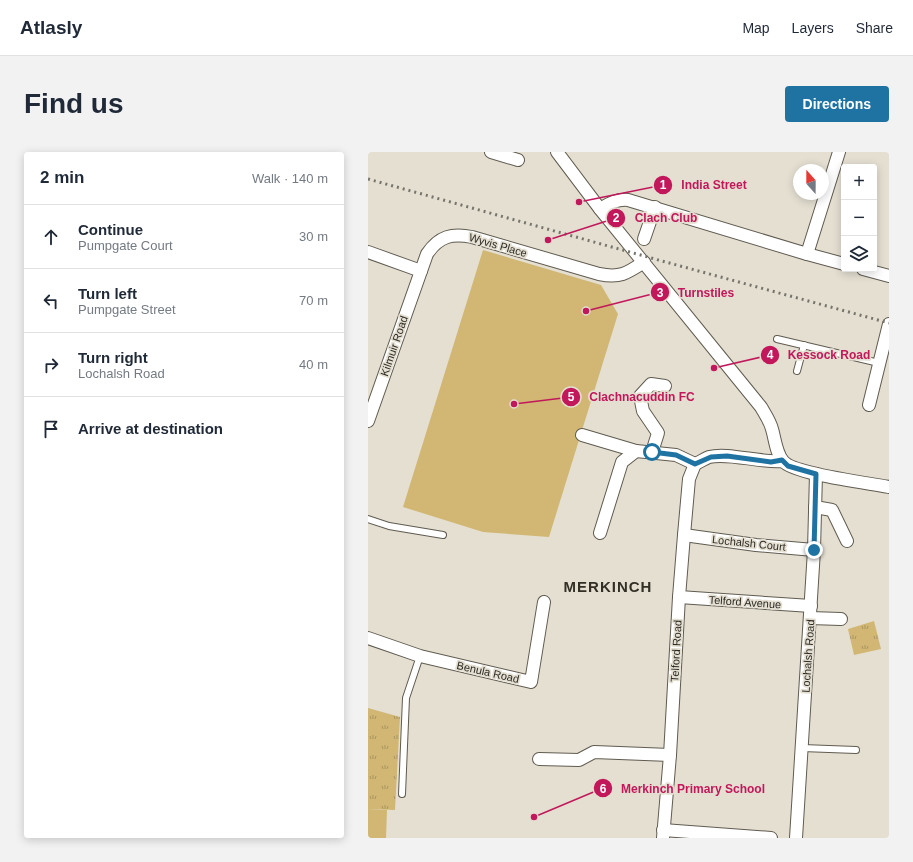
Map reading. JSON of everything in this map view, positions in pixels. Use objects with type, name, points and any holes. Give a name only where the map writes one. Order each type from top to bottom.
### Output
[{"type":"street","points":[[491,152],[518,160]]},
{"type":"street","points":[[557,152],[600,209],[761,407],[772,427],[782,460],[788,466],[816,474],[889,487]]},
{"type":"street","points":[[807,254],[838,152]]},
{"type":"street","points":[[600,209],[611,202],[628,200],[656,207],[841,263]]},
{"type":"street","points":[[644,239],[656,207]]},
{"type":"street","name":"Wyvis Place","points":[[421,271],[427,254],[432,246],[441,239],[460,235],[479,239],[599,274],[612,276],[623,275],[644,262]]},
{"type":"street","points":[[368,252],[421,271]]},
{"type":"street","name":"Kilmuir Road","points":[[368,421],[421,271]]},
{"type":"street","points":[[874,272],[889,276]]},
{"type":"street","points":[[869,405],[889,324]]},
{"type":"street","points":[[652,452],[658,434],[643,411],[640,396],[651,384],[665,386]]},
{"type":"street","points":[[582,435],[636,451],[676,455],[695,464],[711,457],[727,456],[771,462],[782,460]]},
{"type":"street","points":[[600,532],[622,462],[636,451]]},
{"type":"street","name":"Telford Road","points":[[663,834],[670,755],[684,535],[689,479],[695,464]]},
{"type":"street","name":"Lochalsh Road","points":[[796,838],[814,550],[816,474]]},
{"type":"street","points":[[816,507],[832,510],[847,541]]},
{"type":"street","name":"Lochalsh Court","points":[[684,535],[756,545],[814,550]]},
{"type":"street","name":"Telford Avenue","points":[[679,597],[810,612],[841,619]]},
{"type":"street","name":"Benula Road","points":[[368,638],[420,656],[531,682],[544,602]]},
{"type":"street","points":[[539,759],[579,760],[594,752],[670,755]]},
{"type":"street","points":[[663,834],[771,838]]},
{"type":"lane","points":[[778,339],[879,363]]},
{"type":"lane","points":[[796,371],[804,345]]},
{"type":"lane","points":[[368,519],[389,526],[443,535]]},
{"type":"lane","points":[[402,794],[406,698],[420,656]]},
{"type":"lane","points":[[802,748],[856,750]]},
{"type":"green space","points":[[483,250],[601,285],[618,314],[549,537],[483,532],[403,507]]},
{"type":"green space","points":[[874,621],[881,649],[854,655],[848,629]]},
{"type":"green space","points":[[368,708],[400,717],[395,810],[368,809]]},
{"type":"green space","points":[[368,809],[387,810],[386,838],[368,838]]},
{"type":"railway","points":[[368,179],[889,323]]},
{"type":"place","name":"India Street","points":[[579,202]]},
{"type":"place","name":"Clach Club","points":[[548,240]]},
{"type":"place","name":"Turnstiles","points":[[586,311]]},
{"type":"place","name":"Kessock Road","points":[[714,368]]},
{"type":"place","name":"Clachnacuddin FC","points":[[514,404]]},
{"type":"place","name":"Merkinch Primary School","points":[[534,817]]},
{"type":"district","name":"MERKINCH","points":[[608,586]]},
{"type":"route","points":[[652,452],[676,455],[695,464],[711,457],[727,456],[771,462],[782,460],[788,466],[816,474],[814,550]]}]
